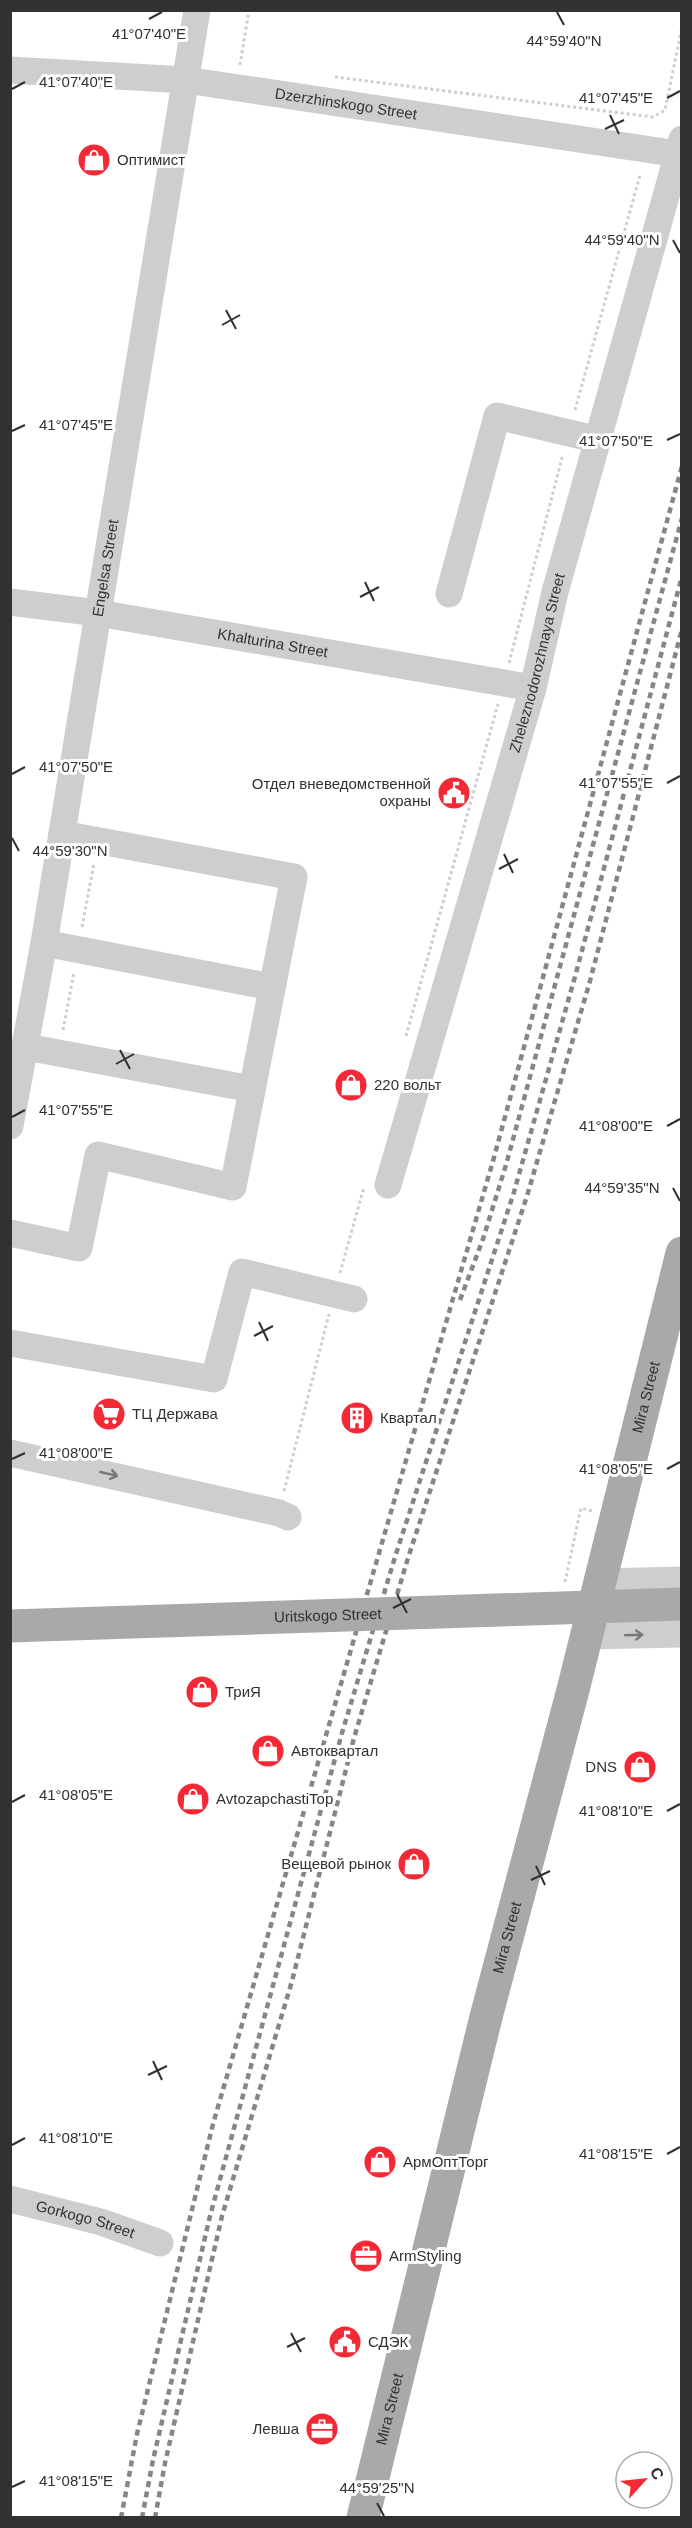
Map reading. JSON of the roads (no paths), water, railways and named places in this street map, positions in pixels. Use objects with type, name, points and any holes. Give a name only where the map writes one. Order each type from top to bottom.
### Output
[{"type":"main road","name":"Mira Street","points":[[363,2517],[486,2017],[600,1582],[681,1253]]},
{"type":"main road","name":"Uritskogo Street","points":[[10,1626],[681,1604]]},
{"type":"street","name":"Engelsa Street","points":[[10,1126],[22,1030],[44,943],[197,10]]},
{"type":"street","name":"Dzerzhinskogo Street","points":[[10,70],[186,80],[680,147]]},
{"type":"street","name":"Zheleznodorozhnaya Street","points":[[377,1182],[533,688],[555,592],[680,147]]},
{"type":"street","points":[[449,594],[497,416],[599,440]]},
{"type":"street","name":"Khalturina Street","points":[[10,602],[98,613],[533,688]]},
{"type":"street","points":[[10,1233],[79,1248],[98,1155],[233,1187],[294,877],[62,834]]},
{"type":"street","points":[[44,943],[272,987]]},
{"type":"street","points":[[22,1030],[252,1089]]},
{"type":"street","points":[[10,1343],[214,1380],[242,1272],[344,1296]]},
{"type":"street","points":[[10,1452],[283,1515]]},
{"type":"street","points":[[600,1582],[681,1580]]},
{"type":"street","points":[[586,1636],[681,1634]]},
{"type":"street","name":"Gorkogo Street","points":[[10,2199],[101,2222],[160,2243]]},
{"type":"railway","points":[[121,2518],[137,2434],[213,2124],[493,1161],[682,466]]},
{"type":"railway","points":[[460,1300],[483,1239],[506,1165],[682,518]]},
{"type":"railway","points":[[142,2518],[153,2460],[210,2216],[342,1733],[395,1557],[514,1192],[576,973],[682,576]]},
{"type":"railway","points":[[155,2518],[165,2463],[222,2216],[292,1981],[354,1738],[408,1558],[527,1196],[590,981],[682,629]]},
{"type":"place","name":"Оптимист","points":[[94,160]]},
{"type":"place","name":"Отдел вневедомственной охраны","points":[[454,793]]},
{"type":"place","name":"220 вольт","points":[[351,1085]]},
{"type":"place","name":"ТЦ Держава","points":[[109,1414]]},
{"type":"place","name":"Квартал","points":[[357,1418]]},
{"type":"place","name":"ТриЯ","points":[[202,1692]]},
{"type":"place","name":"Автоквартал","points":[[268,1751]]},
{"type":"place","name":"DNS","points":[[640,1767]]},
{"type":"place","name":"AvtozapchastiTop","points":[[193,1799]]},
{"type":"place","name":"Вещевой рынок","points":[[414,1864]]},
{"type":"place","name":"АрмОптТорг","points":[[380,2162]]},
{"type":"place","name":"ArmStyling","points":[[366,2256]]},
{"type":"place","name":"СДЭК","points":[[345,2342]]},
{"type":"place","name":"Левша","points":[[322,2429]]}]
